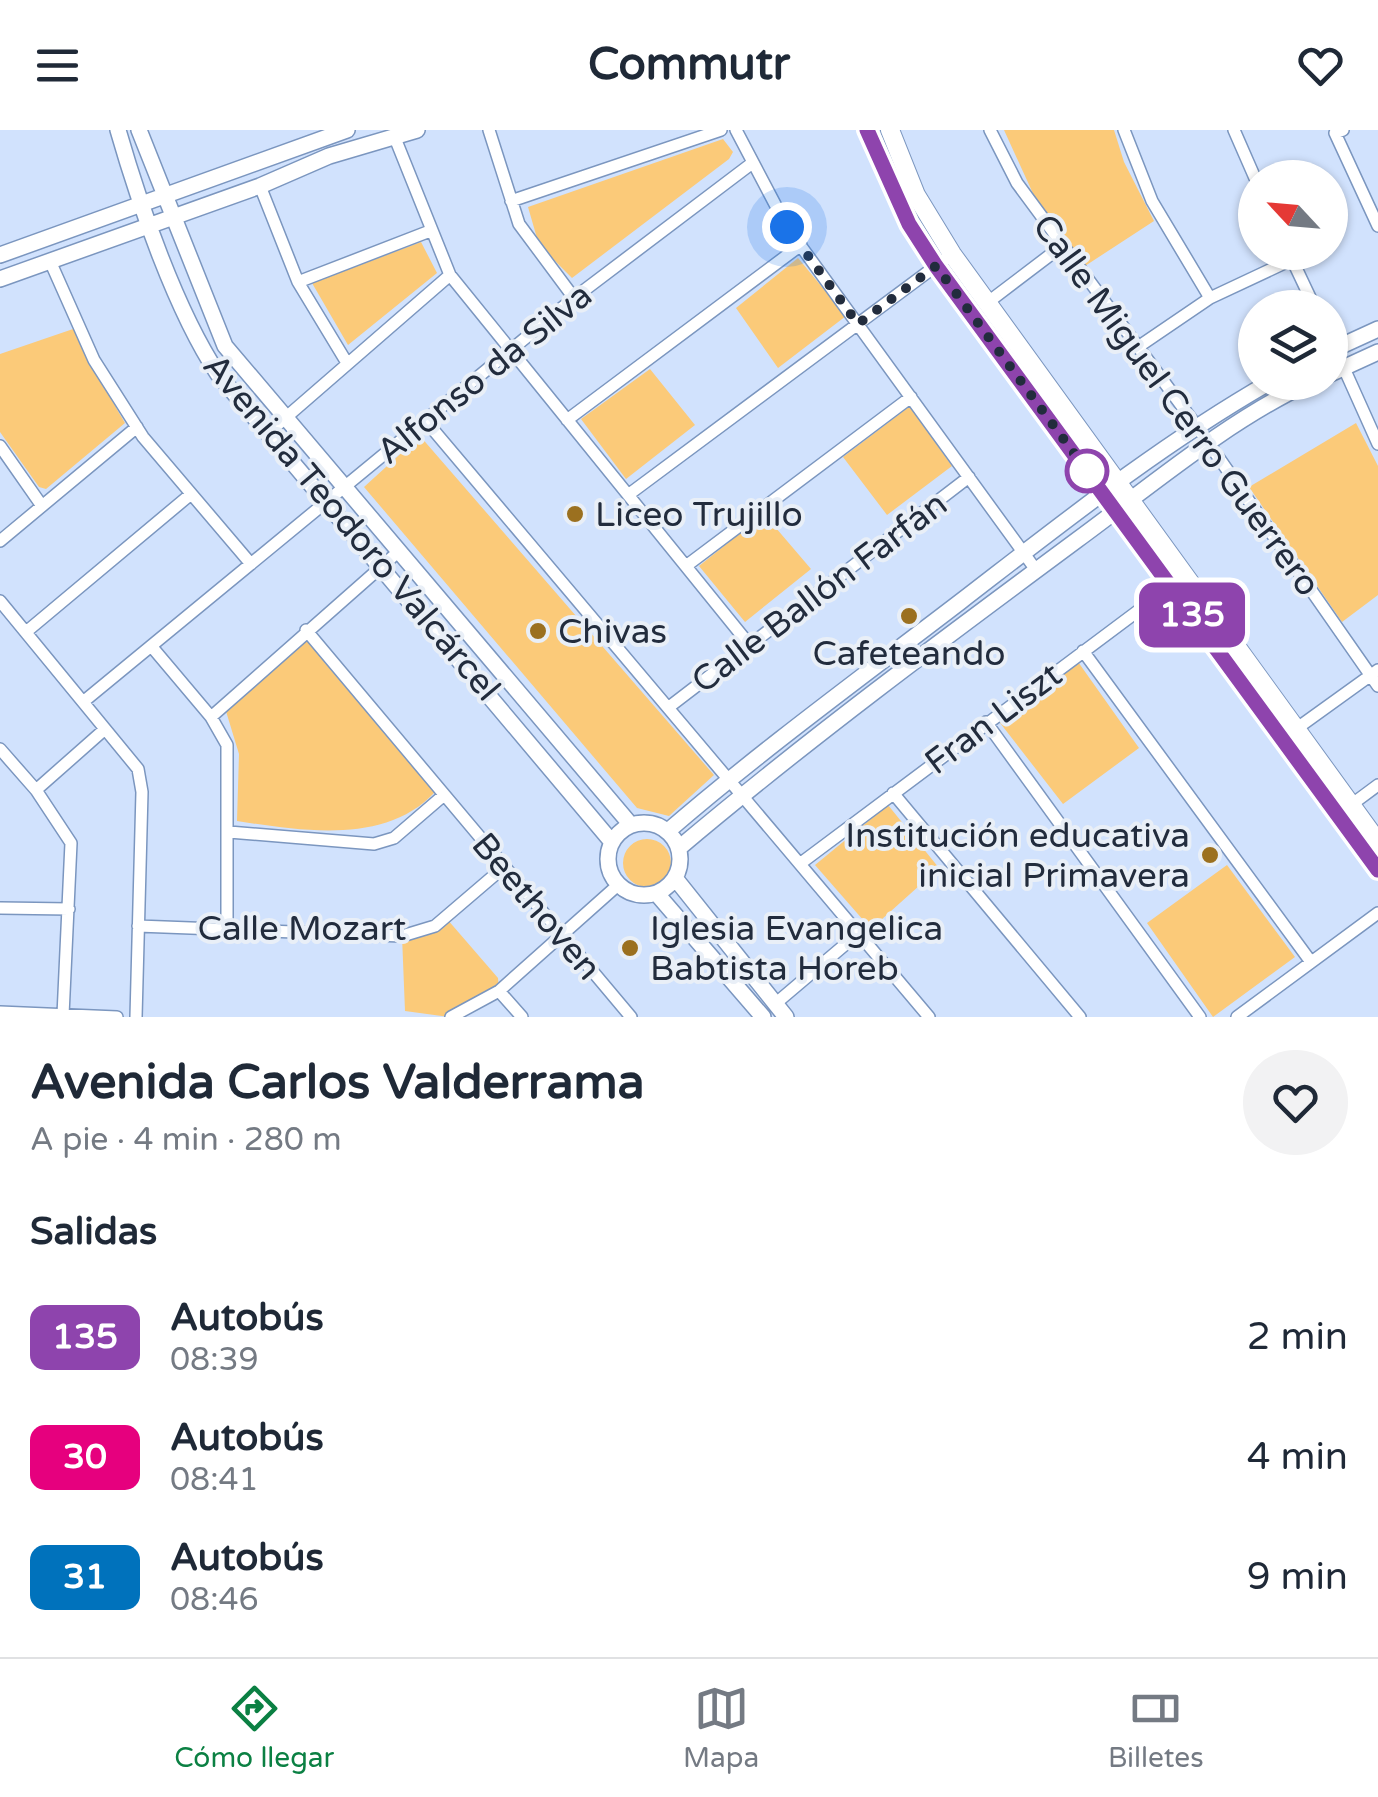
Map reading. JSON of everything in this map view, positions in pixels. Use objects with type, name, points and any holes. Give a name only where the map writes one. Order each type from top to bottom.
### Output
[{"type":"main road","points":[[867,130],[909,224],[936,266],[1111,488]]},
{"type":"main road","points":[[890,130],[916,195],[952,254],[1378,870]]},
{"type":"main road","points":[[1178,581],[1296,730],[1378,842]]},
{"type":"street","name":"Avenida Teodoro Valcárcel","points":[[118,130],[142,204],[206,356],[612,842]]},
{"type":"street","name":"Avenida Teodoro Valcárcel","points":[[139,130],[225,346],[631,825]]},
{"type":"street","points":[[0,255],[347,130]]},
{"type":"street","points":[[0,278],[260,186],[328,156],[418,130]]},
{"type":"street","points":[[489,130],[511,201],[532,247],[574,298]]},
{"type":"street","points":[[511,201],[721,130]]},
{"type":"street","points":[[736,130],[801,245],[1036,570]]},
{"type":"street","name":"Calle Miguel Cerro Guerrero","points":[[990,130],[1017,184],[1376,677]]},
{"type":"street","points":[[1124,130],[1152,201],[1210,298]]},
{"type":"street","points":[[1234,130],[1247,160]]},
{"type":"street","points":[[1339,131],[1378,226]]},
{"type":"street","points":[[396,138],[450,275],[748,644]]},
{"type":"street","name":"Alfonso da Silva","points":[[84,702],[574,298],[752,164]]},
{"type":"street","points":[[260,186],[298,282],[348,363]]},
{"type":"street","points":[[298,282],[430,231]]},
{"type":"street","points":[[568,420],[801,245]]},
{"type":"street","points":[[987,303],[1062,246]]},
{"type":"street","points":[[628,495],[952,254]]},
{"type":"street","points":[[50,261],[94,360],[137,428],[251,564]]},
{"type":"street","points":[[1138,346],[1210,298],[1263,270]]},
{"type":"street","points":[[268,433],[450,275]]},
{"type":"street","points":[[1348,339],[1378,329]]},
{"type":"street","points":[[1348,366],[1378,352]]},
{"type":"street","points":[[1348,388],[1378,444]]},
{"type":"street","points":[[686,566],[911,397]]},
{"type":"street","points":[[668,831],[730,778],[1111,488],[1242,400]]},
{"type":"street","points":[[679,848],[743,794],[1036,570],[1209,444],[1281,400]]},
{"type":"street","points":[[425,420],[928,1017]]},
{"type":"street","points":[[0,542],[137,428]]},
{"type":"street","points":[[0,446],[42,506]]},
{"type":"street","name":"Calle Ballón Farfán","points":[[669,708],[969,477]]},
{"type":"street","points":[[26,632],[192,494]]},
{"type":"street","points":[[211,717],[398,552]]},
{"type":"street","name":"Fran Liszt","points":[[801,863],[1178,581]]},
{"type":"street","points":[[0,600],[138,769],[136,1017]]},
{"type":"street","name":"Beethoven","points":[[306,630],[631,1017]]},
{"type":"street","points":[[152,647],[211,717],[230,759],[227,929]]},
{"type":"street","points":[[1083,651],[1311,962]]},
{"type":"street","points":[[1296,730],[1376,677]]},
{"type":"street","points":[[986,722],[1200,1017]]},
{"type":"street","points":[[528,738],[544,723]]},
{"type":"street","points":[[36,790],[105,729]]},
{"type":"street","points":[[0,749],[36,790],[71,843],[63,1015]]},
{"type":"street","points":[[1351,805],[1378,785]]},
{"type":"street","points":[[893,793],[1080,1017]]},
{"type":"street","points":[[229,832],[374,844],[394,838],[444,794]]},
{"type":"street","points":[[650,823],[668,831],[679,848],[675,878],[657,894],[636,895],[618,885],[608,864],[612,842],[631,825],[650,823]]},
{"type":"street","name":"Calle Mozart","points":[[138,926],[402,936],[435,926],[504,867]]},
{"type":"street","points":[[675,878],[780,1011],[860,932]]},
{"type":"street","points":[[451,1017],[499,991],[618,885]]},
{"type":"street","points":[[657,894],[763,1017]]},
{"type":"street","points":[[0,908],[69,909]]},
{"type":"street","points":[[1236,1017],[1378,913]]},
{"type":"street","points":[[499,991],[522,1017]]},
{"type":"street","points":[[0,1012],[117,1017]]},
{"type":"shaded area","points":[[1004,130],[1114,130],[1124,162],[1154,221],[1085,266],[1036,200]]},
{"type":"shaded area","points":[[723,139],[733,152],[729,159],[572,278],[539,245],[528,207]]},
{"type":"shaded area","points":[[421,242],[437,273],[348,345],[312,283]]},
{"type":"shaded area","points":[[798,258],[846,316],[778,368],[736,308]]},
{"type":"shaded area","points":[[76,328],[125,423],[46,489],[39,487],[0,432],[0,354]]},
{"type":"shaded area","points":[[650,369],[695,425],[626,479],[581,419]]},
{"type":"shaded area","points":[[910,406],[952,466],[887,515],[843,457]]},
{"type":"shaded area","points":[[1356,423],[1378,466],[1378,595],[1342,622],[1249,487]]},
{"type":"shaded area","name":"Chivas","points":[[420,436],[714,775],[669,816],[637,808],[364,487]]},
{"type":"shaded area","points":[[764,514],[811,569],[745,622],[699,566]]},
{"type":"shaded area","points":[[308,639],[435,792],[415,809],[393,820],[342,830],[237,821],[239,754],[225,708]]},
{"type":"shaded area","points":[[1076,659],[1139,748],[1063,804],[997,719]]},
{"type":"shaded area","points":[[888,805],[939,868],[871,929],[815,865]]},
{"type":"shaded area","points":[[647,839],[664,846],[671,863],[664,880],[647,887],[630,880],[623,863],[630,846]]},
{"type":"shaded area","points":[[1227,865],[1295,957],[1213,1017],[1147,923]]},
{"type":"shaded area","points":[[447,919],[498,978],[499,991],[449,1017],[405,1011],[402,936]]},
{"type":"bus line","name":"135","points":[[867,130],[889,186],[936,266],[1378,870]]},
{"type":"place","name":"Liceo Trujillo","points":[[575,514]]},
{"type":"place","name":"Cafeteando","points":[[909,616]]},
{"type":"place","name":"Chivas","points":[[538,631]]},
{"type":"place","name":"Institución educativa inicial Primavera","points":[[1210,855]]},
{"type":"place","name":"Iglesia Evangelica Babtista Horeb","points":[[630,948]]},
{"type":"route","points":[[787,227],[858,324],[936,266],[1087,471]]}]
